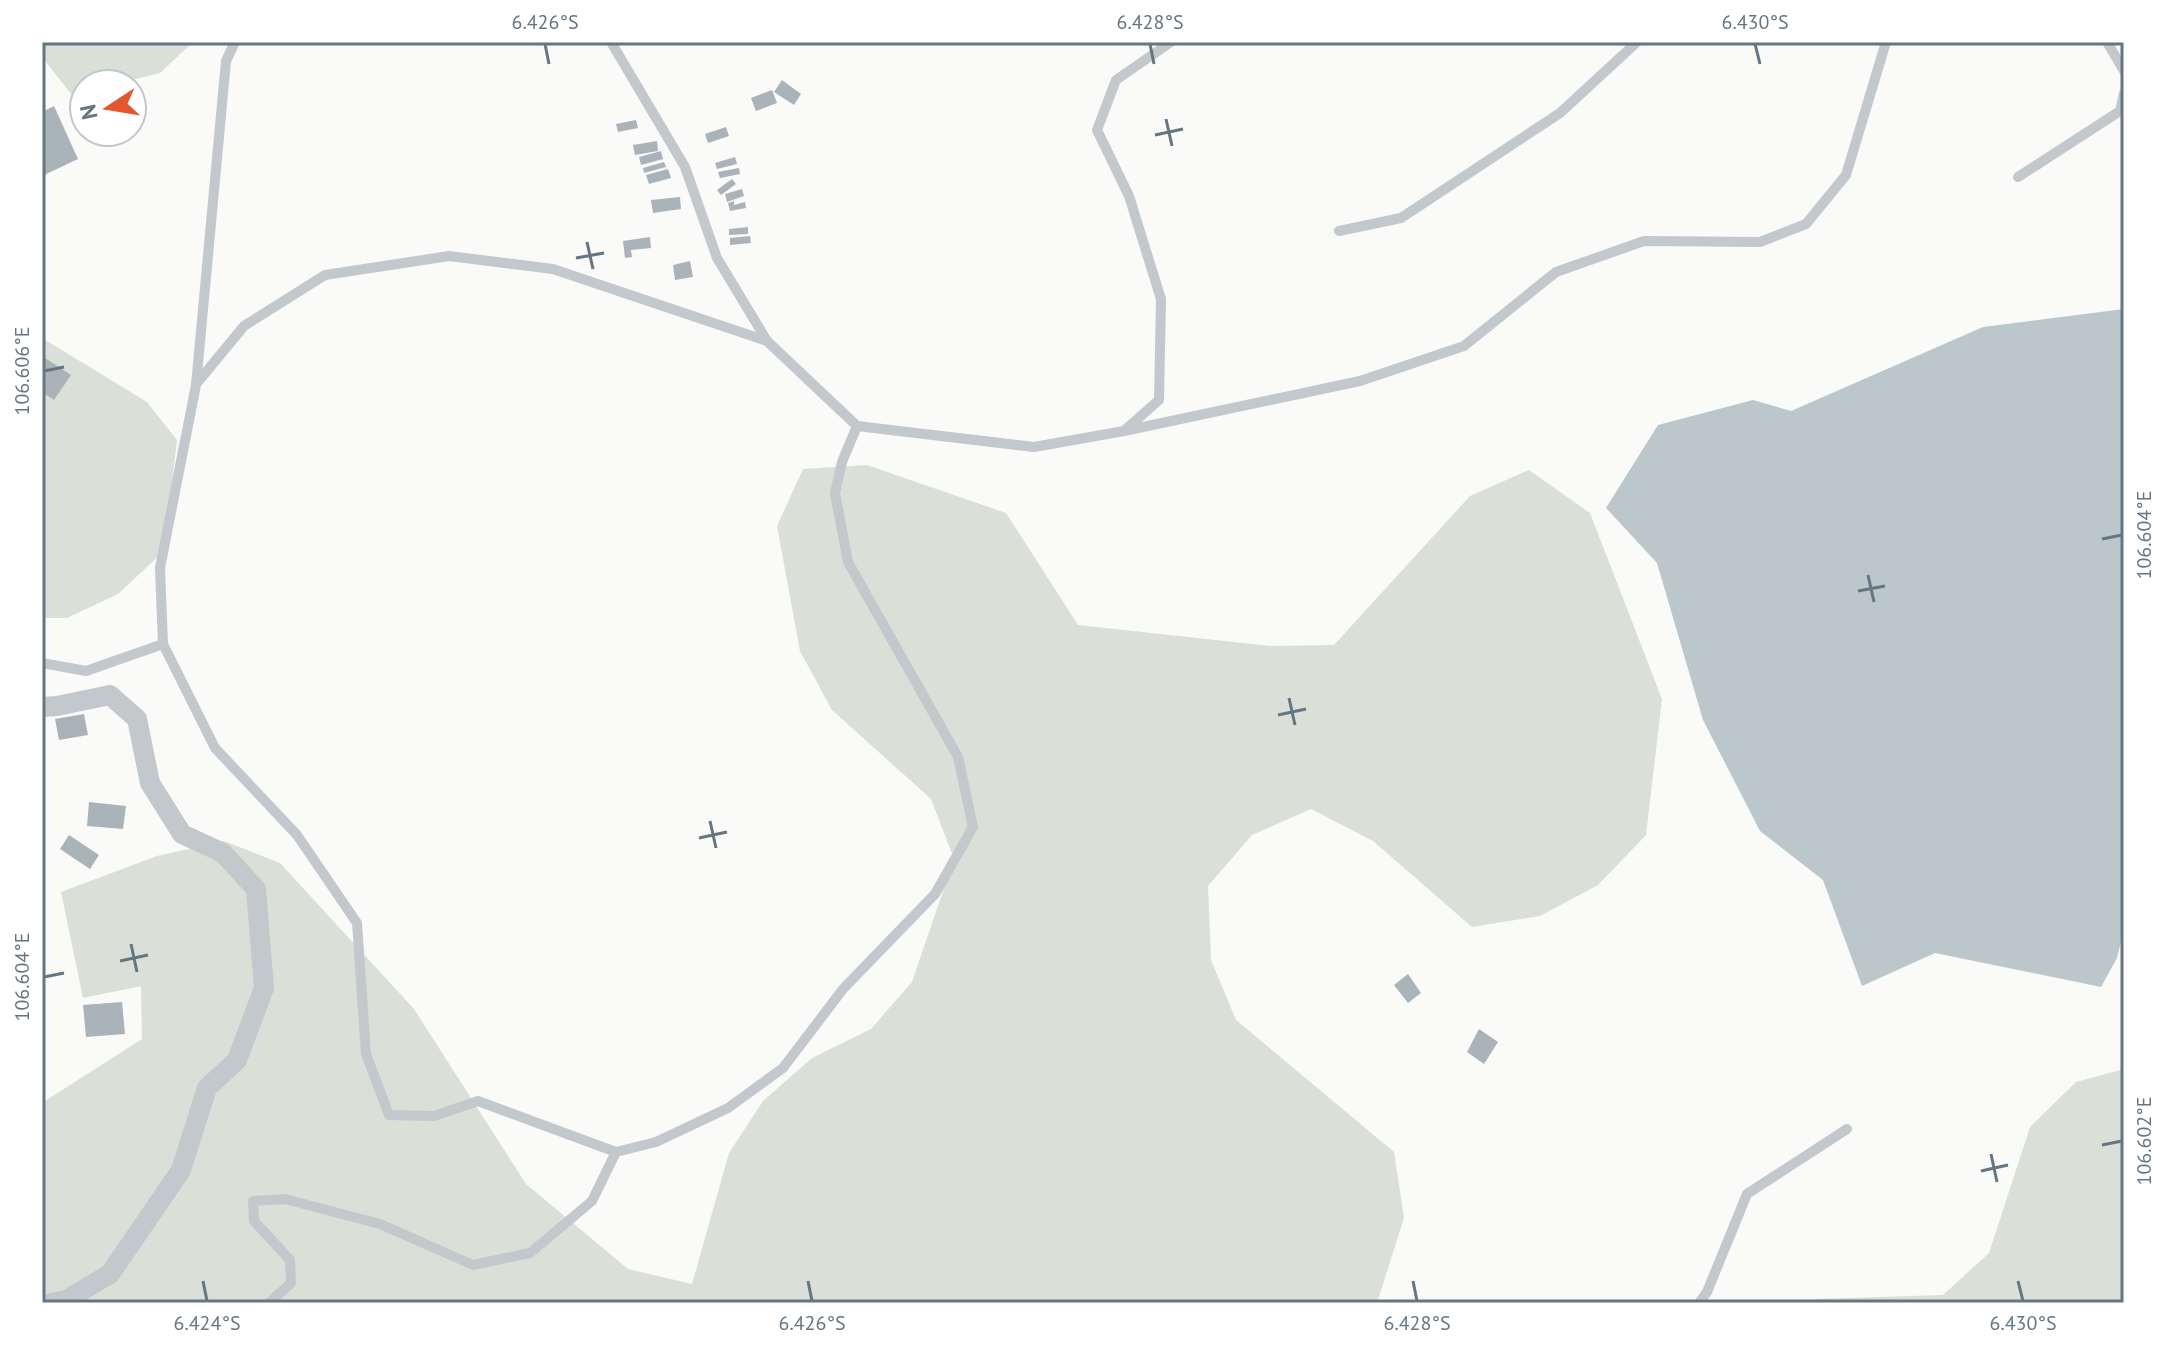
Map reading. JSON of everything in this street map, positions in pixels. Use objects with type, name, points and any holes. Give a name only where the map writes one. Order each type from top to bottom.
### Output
[{"type":"street","points":[[42,707],[110,695],[137,719],[150,783],[182,834],[223,853],[256,889],[264,988],[237,1060],[207,1088],[181,1170],[110,1274],[66,1300],[51,1303]]},
{"type":"lane","points":[[235,42],[226,61],[196,385],[160,568],[163,644],[215,748],[297,835],[357,923],[366,1054],[389,1115],[434,1116],[478,1101],[616,1152],[656,1142],[728,1108],[783,1068],[843,989],[935,894],[973,827],[958,757],[848,562],[835,493],[842,462],[857,426]]},
{"type":"lane","points":[[611,42],[685,167],[717,258],[767,341],[857,426],[1034,447],[1360,381],[1464,346],[1556,272],[1644,241],[1760,242],[1806,224],[1846,175],[1886,42]]},
{"type":"lane","points":[[1124,431],[1159,400],[1161,299],[1129,196],[1097,130],[1116,80],[1171,42]]},
{"type":"lane","points":[[1339,231],[1401,218],[1560,113],[1637,42]]},
{"type":"lane","points":[[2107,42],[2124,71]]},
{"type":"lane","points":[[2018,177],[2120,111],[2124,93]]},
{"type":"lane","points":[[196,385],[244,326],[325,275],[449,256],[553,269],[767,341]]},
{"type":"lane","points":[[42,663],[86,671],[163,644]]},
{"type":"lane","points":[[1699,1303],[1707,1292],[1747,1194],[1847,1129]]},
{"type":"lane","points":[[269,1303],[291,1283],[290,1260],[254,1221],[253,1201],[285,1199],[380,1224],[473,1265],[530,1253],[592,1201],[616,1152]]},
{"type":"shaded area","points":[[42,42],[193,42],[160,73],[148,76],[148,68],[68,68],[68,90],[42,57]]},
{"type":"shaded area","points":[[2124,309],[2124,929],[2117,958],[2101,987],[1935,953],[1862,986],[1823,880],[1760,831],[1703,720],[1657,563],[1606,508],[1658,425],[1753,400],[1791,411],[1983,327]]},
{"type":"shaded area","points":[[42,338],[147,402],[177,440],[164,551],[118,594],[67,618],[42,618]]},
{"type":"shaded area","points":[[867,465],[1006,513],[1078,625],[1270,646],[1334,645],[1470,496],[1529,470],[1590,513],[1662,699],[1646,835],[1598,885],[1540,916],[1472,927],[1373,841],[1311,809],[1252,835],[1208,886],[1211,960],[1236,1020],[1394,1152],[1404,1218],[1377,1303],[42,1303],[42,1103],[142,1039],[141,986],[83,998],[61,892],[157,856],[224,841],[280,863],[414,1009],[526,1184],[628,1269],[692,1284],[729,1153],[763,1101],[812,1058],[871,1029],[912,982],[954,859],[931,799],[832,710],[800,651],[777,526],[803,469]]},
{"type":"shaded area","points":[[2124,1069],[2124,1303],[1809,1303],[1815,1299],[1943,1295],[1989,1253],[2030,1127],[2076,1082]]},
{"type":"building","points":[[782,80],[801,94],[794,105],[774,92]]},
{"type":"building","points":[[772,90],[777,103],[756,111],[751,98]]},
{"type":"building","points":[[54,106],[68,137],[68,148],[73,148],[78,159],[42,176],[42,112]]},
{"type":"building","points":[[636,120],[638,128],[618,132],[616,124]]},
{"type":"building","points":[[726,127],[729,136],[708,143],[705,134]]},
{"type":"building","points":[[657,141],[658,151],[635,155],[633,145]]},
{"type":"building","points":[[661,151],[663,159],[641,165],[639,157]]},
{"type":"building","points":[[735,157],[737,164],[717,169],[715,163]]},
{"type":"building","points":[[664,162],[666,167],[644,173],[643,168]]},
{"type":"building","points":[[739,168],[740,174],[720,178],[718,172]]},
{"type":"building","points":[[668,169],[671,178],[649,184],[646,175]]},
{"type":"building","points":[[732,179],[736,184],[721,195],[717,190]]},
{"type":"building","points":[[742,189],[744,196],[727,202],[725,194]]},
{"type":"building","points":[[680,197],[681,209],[653,213],[651,200]]},
{"type":"building","points":[[734,201],[734,205],[745,202],[746,208],[730,211],[728,203]]},
{"type":"building","points":[[748,227],[748,234],[729,235],[729,229]]},
{"type":"building","points":[[750,236],[751,243],[730,245],[730,238]]},
{"type":"building","points":[[650,237],[651,248],[631,250],[632,257],[625,258],[623,241]]},
{"type":"building","points":[[690,261],[693,277],[675,280],[673,265]]},
{"type":"building","points":[[42,356],[71,375],[54,400],[42,392]]},
{"type":"building","points":[[84,714],[88,735],[59,740],[55,719]]},
{"type":"building","points":[[89,802],[126,806],[123,829],[87,826]]},
{"type":"building","points":[[69,835],[99,855],[90,869],[60,849]]},
{"type":"building","points":[[1408,974],[1421,993],[1408,1003],[1394,985]]},
{"type":"building","points":[[122,1002],[125,1034],[86,1037],[83,1005]]},
{"type":"building","points":[[1479,1029],[1498,1042],[1484,1064],[1467,1052]]}]
